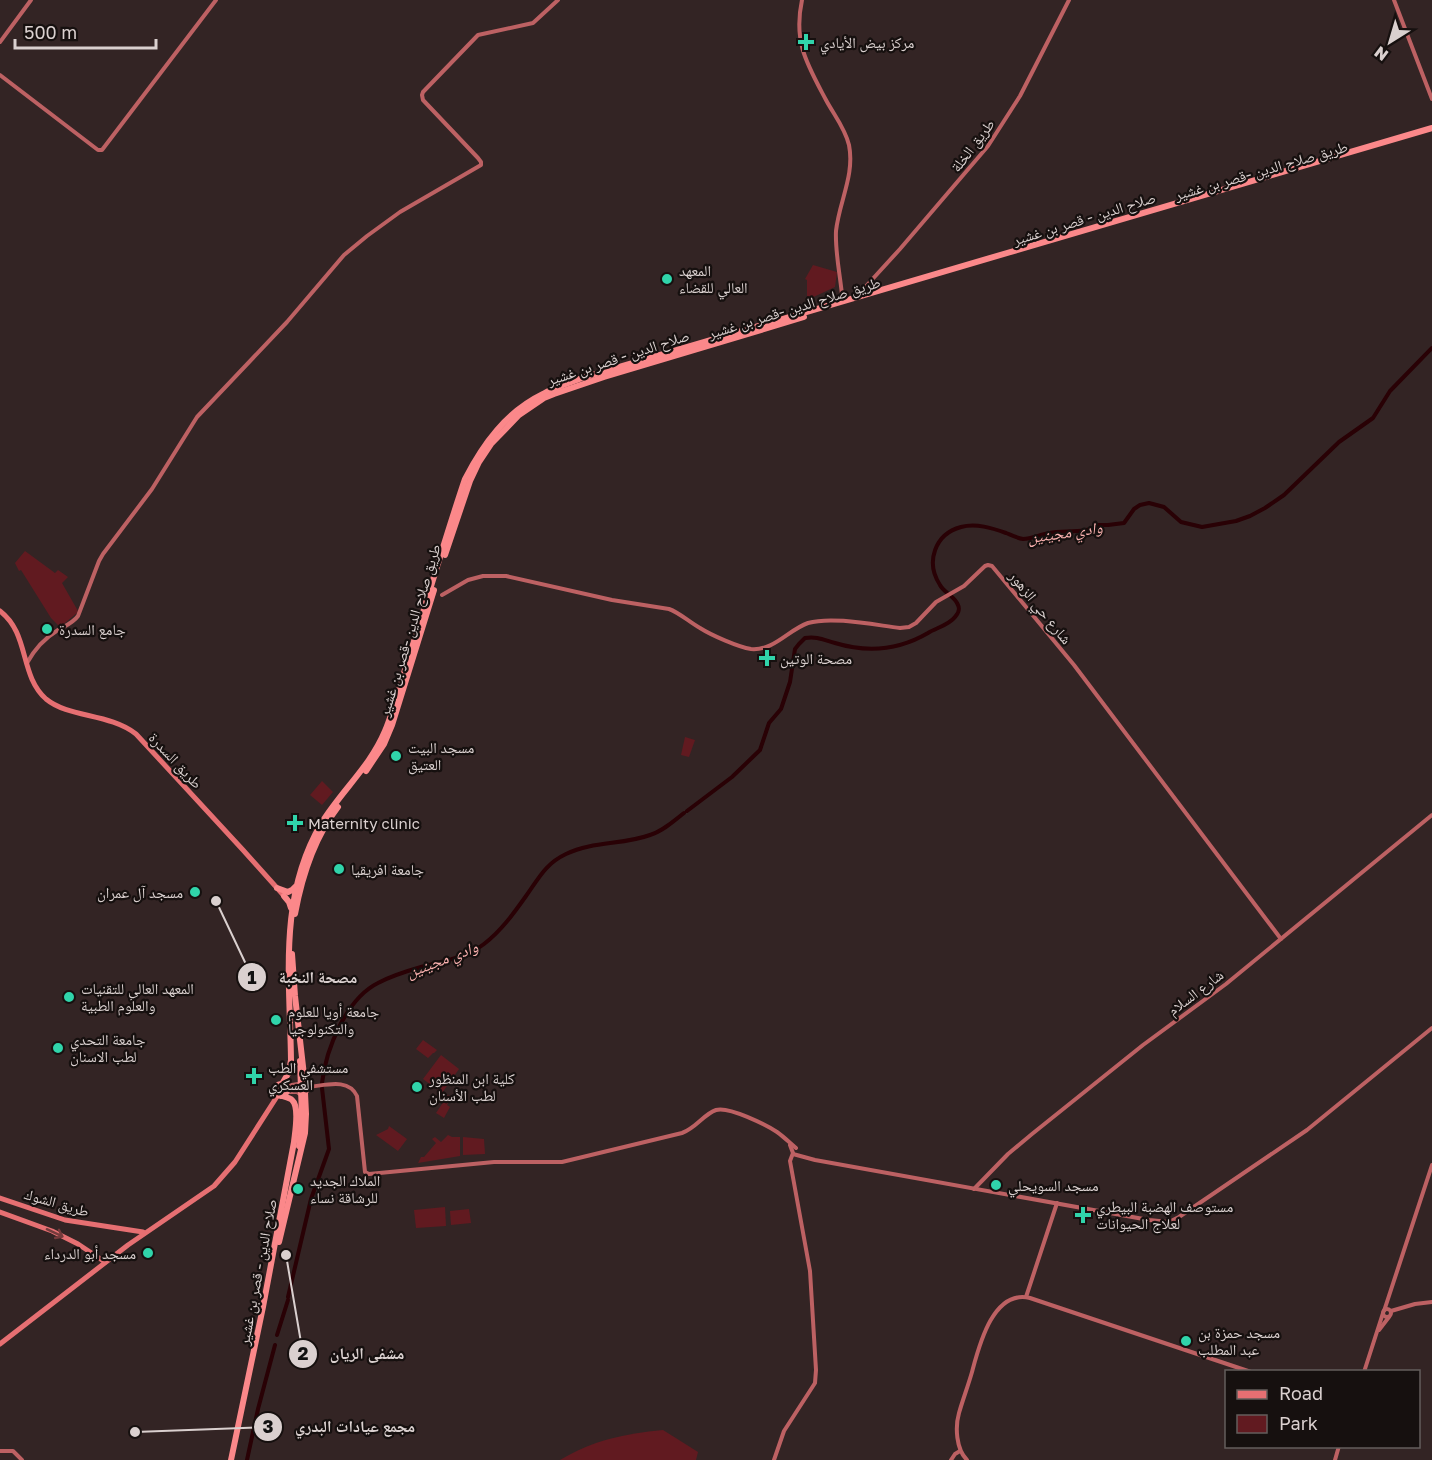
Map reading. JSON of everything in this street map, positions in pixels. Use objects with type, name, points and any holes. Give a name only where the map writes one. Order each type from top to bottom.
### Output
[{"type":"highway","name":"صلاح الدين - قصر بن غشير","points":[[233,1460],[272,1244],[287,1192],[294,1142],[296,1117],[293,1102],[283,1091],[291,1060],[292,997],[288,955],[291,914],[298,881],[306,855],[320,826],[378,745],[404,681],[465,479],[480,450],[494,433],[511,415],[541,394],[582,378],[682,351],[837,303],[1432,130]]},
{"type":"highway","name":"طريق صلاح الدين -قصر بن غشير","points":[[697,346],[1201,198]]},
{"type":"highway","name":"طريق صلاح الدين -قصر بن غشير","points":[[233,1460],[287,1192],[305,1129],[303,1088],[292,997],[292,939],[295,901],[318,839],[378,754],[392,725],[404,681]]},
{"type":"highway","points":[[277,888],[289,892],[298,881]]},
{"type":"highway","points":[[284,896],[290,903],[291,914]]},
{"type":"highway","points":[[287,1192],[297,1146],[300,1116],[292,997]]},
{"type":"main road","name":"طريق السدرة","points":[[0,610],[12,622],[22,643],[32,679],[51,702],[67,709],[117,723],[136,734],[284,896],[295,901]]},
{"type":"main road","points":[[277,888],[295,901]]},
{"type":"main road","points":[[0,1344],[143,1233],[206,1193],[237,1158],[283,1091]]},
{"type":"main road","name":"طريق الشوك","points":[[0,1198],[61,1219],[143,1233]]},
{"type":"main road","name":"طريق الشوك","points":[[0,1212],[52,1231],[78,1244],[105,1262]]},
{"type":"street","points":[[0,42],[32,0]]},
{"type":"street","points":[[0,75],[98,150],[102,150],[216,0]]},
{"type":"street","points":[[27,663],[33,653],[54,633],[75,621],[103,554],[152,489],[197,417],[282,328],[344,255],[400,212],[481,164],[478,158],[423,100],[423,92],[478,35],[533,23],[558,0]]},
{"type":"street","points":[[802,0],[799,21],[802,49],[848,142],[849,173],[838,215],[836,233],[843,292],[852,299]]},
{"type":"street","name":"طريق الخلة","points":[[852,299],[867,286],[988,146],[1020,96],[1070,0]]},
{"type":"street","points":[[1394,0],[1432,99]]},
{"type":"street","points":[[837,303],[841,297],[841,282]]},
{"type":"street","points":[[867,286],[867,292],[873,293]]},
{"type":"street","name":"شارع حي الزهور","points":[[442,595],[468,580],[492,575],[510,576],[608,599],[669,609],[701,629],[742,646],[759,649],[770,646],[803,625],[818,621],[909,627],[919,621],[936,602],[964,586],[986,566],[992,566],[1074,665],[1281,939]]},
{"type":"street","points":[[23,650],[33,653]]},
{"type":"street","name":"شارع السلام","points":[[974,1189],[1034,1132],[1143,1045],[1226,984],[1432,815]]},
{"type":"street","points":[[283,1091],[342,1084],[349,1086],[357,1096],[365,1172],[369,1174],[494,1162],[562,1162],[689,1131],[715,1107],[729,1109],[770,1128],[806,1158],[1164,1222],[1173,1221],[1307,1130],[1432,1028]]},
{"type":"street","points":[[283,1091],[303,1088]]},
{"type":"street","points":[[774,1460],[786,1425],[816,1377],[811,1280],[790,1161],[795,1151]]},
{"type":"street","points":[[1364,1370],[1379,1330],[1388,1313],[1389,1298],[1432,1165]]},
{"type":"street","points":[[1026,1297],[1057,1203]]},
{"type":"street","points":[[967,1460],[960,1451],[957,1419],[986,1328],[1007,1301],[1018,1297],[1026,1297],[1248,1370]]},
{"type":"street","points":[[1388,1313],[1415,1304],[1432,1302]]},
{"type":"street","points":[[0,1451],[13,1451],[22,1460]]},
{"type":"street","points":[[951,1460],[960,1451]]},
{"type":"green space","points":[[813,265],[837,272],[835,287],[807,300],[807,280],[805,279]]},
{"type":"green space","points":[[25,551],[55,573],[58,570],[68,577],[62,583],[78,611],[60,627],[51,618],[15,563]]},
{"type":"green space","points":[[685,737],[695,740],[689,757],[681,755]]},
{"type":"green space","points":[[322,781],[333,792],[322,805],[310,795]]},
{"type":"green space","points":[[423,1040],[437,1050],[428,1058],[416,1049]]},
{"type":"green space","points":[[441,1055],[459,1069],[442,1093],[423,1079]]},
{"type":"green space","points":[[448,1095],[456,1100],[455,1102],[450,1099],[447,1105],[450,1107],[444,1118],[436,1113]]},
{"type":"green space","points":[[389,1126],[407,1139],[398,1151],[376,1135],[388,1129]]},
{"type":"green space","points":[[448,1135],[460,1137],[460,1156],[418,1163],[436,1143],[432,1139],[435,1137],[441,1142]]},
{"type":"green space","points":[[463,1137],[484,1139],[485,1154],[463,1155]]},
{"type":"green space","points":[[445,1207],[446,1226],[416,1228],[414,1210]]},
{"type":"green space","points":[[469,1209],[471,1223],[451,1225],[450,1211]]},
{"type":"green space","points":[[663,1430],[698,1452],[696,1460],[560,1460],[585,1447],[609,1439]]},
{"type":"waterway","name":"وادي مجينين","points":[[687,811],[732,777],[760,750],[769,723],[781,709],[790,682],[795,649],[805,638],[817,638],[859,648],[883,648],[917,639],[952,620],[958,613],[959,607],[940,585],[933,567],[933,558],[939,542],[952,531],[961,527],[978,526],[1026,539],[1055,532],[1089,530],[1098,525],[1124,523],[1134,509],[1149,503],[1164,507],[1181,522],[1202,527],[1250,516],[1284,495],[1339,442],[1373,418],[1390,391],[1432,348]]},
{"type":"waterway","name":"وادي مجينين","points":[[322,1083],[328,1055],[340,1026],[347,1013],[367,990],[394,976],[462,956],[477,949],[507,922],[543,872],[566,854],[587,847],[650,835],[684,813]]},
{"type":"waterway","name":"وادي مجينين","points":[[288,1297],[311,1199],[329,1149],[322,1088]]},
{"type":"waterway","name":"وادي مجينين","points":[[277,1335],[288,1300]]},
{"type":"waterway","name":"وادي مجينين","points":[[247,1460],[275,1345]]},
{"type":"place","name":"مركز بيض الأيادي","points":[[806,42]]},
{"type":"place","name":"المعهد العالي للقضاء","points":[[667,279]]},
{"type":"place","name":"جامع السدرة","points":[[47,629]]},
{"type":"place","name":"مصحة الوتين","points":[[767,658]]},
{"type":"place","name":"مسجد البيت العتيق","points":[[396,756]]},
{"type":"place","name":"Maternity clinic","points":[[295,823]]},
{"type":"place","name":"جامعة افريقيا","points":[[339,869]]},
{"type":"place","name":"مسجد آل عمران","points":[[195,892]]},
{"type":"place","name":"مصحة النخبة","points":[[216,901]]},
{"type":"place","name":"المعهد العالي للتقنيات والعلوم الطبية","points":[[69,997]]},
{"type":"place","name":"جامعة أويا للعلوم والتكنولوجيا","points":[[276,1020]]},
{"type":"place","name":"جامعة التحدي لطب الاسنان","points":[[58,1048]]},
{"type":"place","name":"مستشفي الطب العسكري","points":[[254,1076]]},
{"type":"place","name":"كلية ابن المنظور لطب الأسنان","points":[[417,1087]]},
{"type":"place","name":"مسجد السويحلي","points":[[996,1185]]},
{"type":"place","name":"الملاك الجديد للرشاقة نساء","points":[[298,1189]]},
{"type":"place","name":"مستوصف الهضبة البيطري لعلاج الحيوانات","points":[[1083,1215]]},
{"type":"place","name":"مسجد أبو الدرداء","points":[[148,1253]]},
{"type":"place","name":"مشفى الريان","points":[[286,1255]]},
{"type":"place","name":"مسجد حمزة بن عبد المطلب","points":[[1186,1341]]},
{"type":"place","name":"مجمع عيادات البدري","points":[[135,1432]]}]
